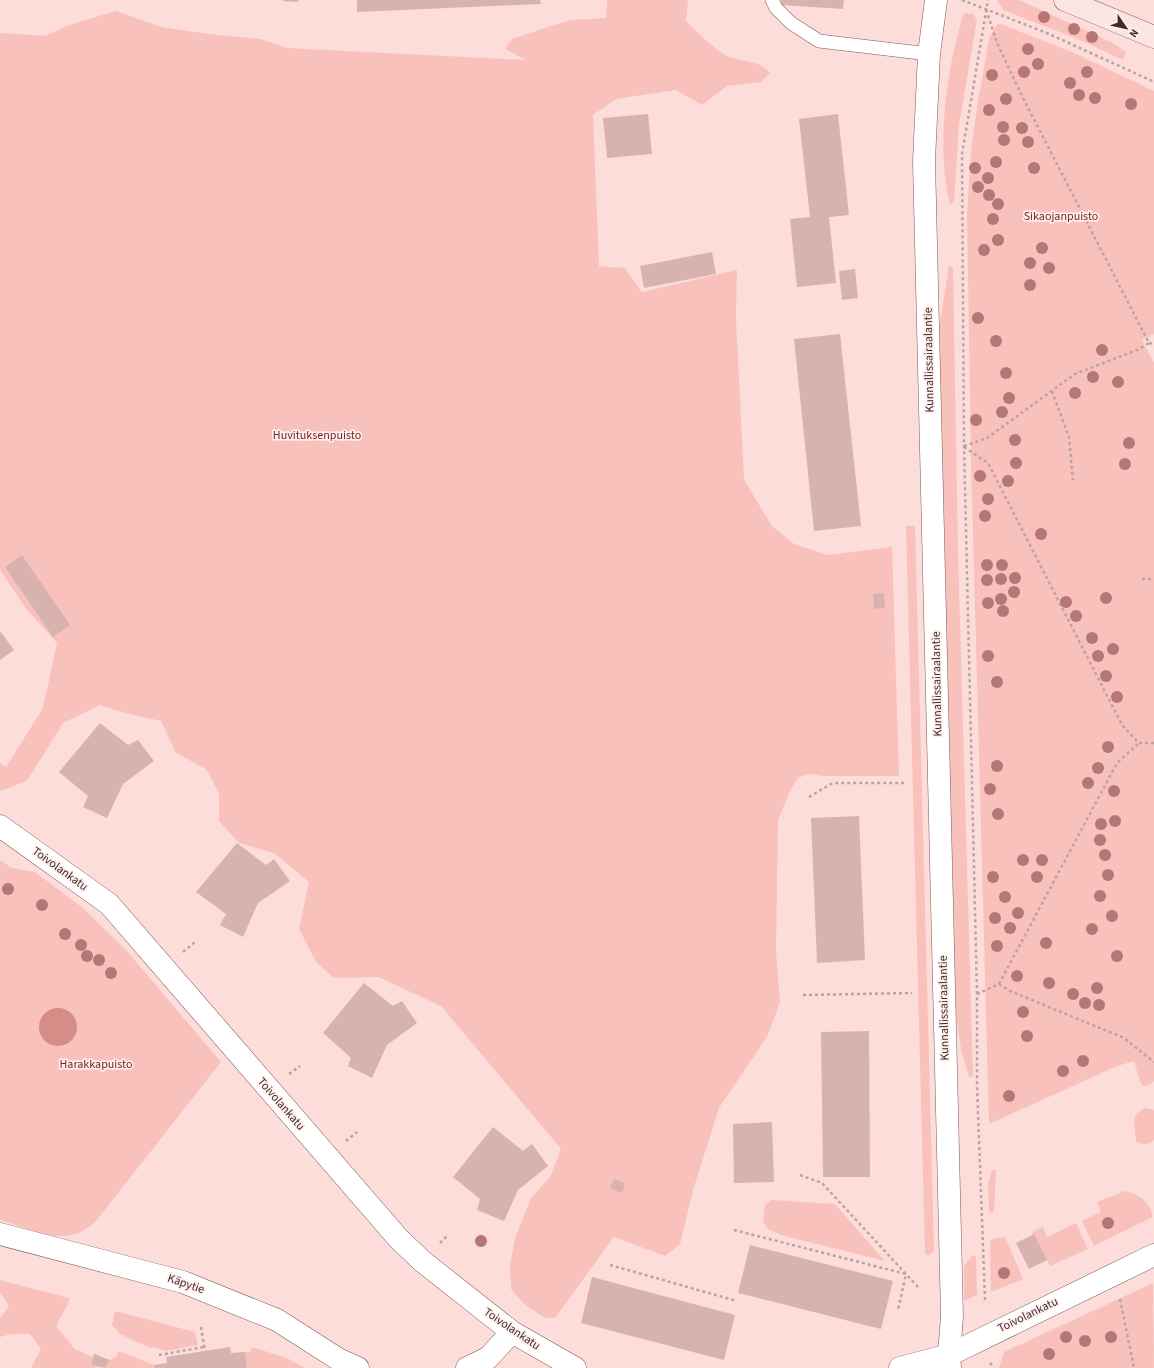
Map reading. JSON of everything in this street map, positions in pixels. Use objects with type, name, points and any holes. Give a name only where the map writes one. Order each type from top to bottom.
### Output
[{"type":"main road","points":[[1065,0],[1154,36]]},
{"type":"street","name":"Kunnallissairaalantie","points":[[936,0],[929,54],[924,168],[952,1316],[949,1361]]},
{"type":"street","name":"Toivolankatu","points":[[0,826],[108,904],[398,1238],[422,1261],[512,1332],[575,1368]]},
{"type":"street","name":"Käpytie","points":[[0,1234],[183,1282],[277,1320],[338,1359],[358,1368]]},
{"type":"street","name":"Toivolankatu","points":[[900,1368],[949,1361],[1154,1255]]},
{"type":"street","points":[[467,1368],[488,1358],[512,1332]]},
{"type":"lane","points":[[772,0],[776,8],[791,23],[819,41],[929,54]]},
{"type":"path","points":[[962,0],[986,8],[1047,33],[1154,82]]},
{"type":"path","points":[[985,1300],[977,1086],[977,994],[964,446],[962,154],[988,0]]},
{"type":"path","points":[[986,8],[997,43],[1023,98],[1149,343]]},
{"type":"path","points":[[964,446],[987,438],[1075,374],[1137,350],[1149,343],[1154,344]]},
{"type":"path","points":[[1052,391],[1069,437],[1073,480]]},
{"type":"path","points":[[964,446],[988,463],[1122,725],[1139,743]]},
{"type":"path","points":[[1142,579],[1154,579]]},
{"type":"path","points":[[1049,584],[1054,582]]},
{"type":"path","points":[[977,994],[1000,984],[1117,763],[1139,743],[1154,743]]},
{"type":"path","points":[[809,797],[833,783],[907,783]]},
{"type":"path","points":[[183,951],[195,942]]},
{"type":"path","points":[[1000,984],[1010,991],[1124,1038],[1154,1062]]},
{"type":"path","points":[[803,995],[912,993]]},
{"type":"path","points":[[288,1075],[300,1066]]},
{"type":"path","points":[[345,1142],[357,1132]]},
{"type":"path","points":[[800,1175],[822,1183],[918,1287]]},
{"type":"path","points":[[734,1230],[906,1274]]},
{"type":"path","points":[[610,1265],[737,1301]]},
{"type":"path","points":[[898,1310],[906,1274]]},
{"type":"path","points":[[1120,1294],[1134,1368]]},
{"type":"path","points":[[201,1327],[205,1351]]},
{"type":"path","points":[[159,1355],[204,1347]]},
{"type":"green space","name":"Huvituksenpuisto","points":[[607,0],[688,0],[686,21],[717,50],[732,58],[756,63],[770,73],[761,82],[727,86],[702,105],[676,90],[616,99],[593,115],[599,266],[625,268],[642,292],[737,270],[736,318],[744,480],[772,526],[794,544],[828,555],[892,547],[899,776],[824,776],[808,774],[798,778],[791,789],[778,820],[776,951],[780,1002],[768,1035],[719,1108],[694,1187],[680,1244],[665,1256],[614,1237],[555,1318],[545,1318],[524,1304],[511,1289],[510,1265],[515,1238],[531,1198],[550,1177],[561,1149],[441,1006],[378,977],[334,978],[316,962],[299,929],[309,882],[274,853],[239,843],[219,821],[219,793],[206,769],[176,753],[161,721],[125,713],[100,705],[63,723],[27,781],[0,791],[0,763],[6,767],[43,708],[57,643],[27,610],[0,570],[0,33],[45,36],[69,25],[116,11],[161,27],[209,34],[261,39],[287,48],[526,60],[505,49],[512,39],[570,20],[606,18]]},
{"type":"green space","points":[[997,0],[1019,0],[1111,42],[1126,52],[1123,60],[1080,40],[1003,10]]},
{"type":"green space","points":[[964,13],[973,14],[977,20],[959,125],[954,202],[950,205],[944,159],[945,109],[952,59]]},
{"type":"green space","name":"Sikaojanpuisto","points":[[998,23],[1072,52],[1154,91],[1154,334],[1142,340],[1154,363],[1154,1081],[1150,1085],[1143,1086],[1140,1082],[1134,1061],[1117,1066],[989,1124],[971,460],[967,214],[971,150],[978,101],[989,39]]},
{"type":"green space","points":[[949,265],[953,268],[958,551],[973,1076],[969,1077],[961,1049],[956,1013],[939,329]]},
{"type":"green space","points":[[906,526],[915,526],[934,1251],[928,1256],[925,1253]]},
{"type":"green space","name":"Harakkapuisto","points":[[0,860],[12,868],[35,872],[83,908],[126,950],[221,1062],[96,1221],[85,1230],[62,1236],[38,1232],[0,1220]]},
{"type":"green space","points":[[1145,1108],[1154,1110],[1154,1140],[1148,1144],[1138,1143],[1136,1141],[1134,1124],[1136,1114]]},
{"type":"green space","points":[[992,1170],[996,1170],[996,1172],[994,1210],[992,1213],[989,1211],[988,1184]]},
{"type":"green space","points":[[1125,1191],[1135,1194],[1147,1203],[1153,1217],[1094,1246],[1082,1221],[1101,1212],[1097,1202]]},
{"type":"green space","points":[[772,1200],[835,1204],[885,1261],[784,1236],[768,1229],[763,1221],[765,1205]]},
{"type":"green space","points":[[1076,1223],[1088,1249],[1050,1266],[1032,1232],[1043,1227],[1047,1237]]},
{"type":"green space","points":[[1005,1237],[1023,1279],[991,1292],[990,1241],[992,1239]]},
{"type":"green space","points":[[973,1255],[976,1256],[977,1295],[964,1301],[964,1266]]},
{"type":"green space","points":[[0,1280],[69,1298],[69,1302],[56,1326],[75,1349],[94,1358],[91,1365],[99,1368],[31,1368],[41,1349],[30,1334],[11,1334],[0,1337],[0,1318],[9,1306],[0,1292]]},
{"type":"green space","points":[[1153,1283],[1154,1368],[999,1368],[1004,1352]]},
{"type":"green space","points":[[115,1311],[195,1332],[198,1345],[165,1351],[154,1347],[150,1348],[120,1334],[112,1325]]},
{"type":"green space","points":[[252,1347],[287,1358],[305,1368],[247,1368],[245,1352],[250,1352]]},
{"type":"green space","points":[[119,1351],[154,1365],[154,1368],[105,1368],[110,1360],[116,1357]]},
{"type":"shaded area","points":[[54,1008],[62,1008],[69,1011],[74,1016],[77,1027],[74,1038],[69,1043],[62,1046],[54,1046],[47,1043],[42,1038],[39,1031],[39,1023],[42,1016],[47,1011]]},
{"type":"building","points":[[298,0],[298,2],[283,1]]},
{"type":"building","points":[[357,0],[540,0],[541,4],[357,12]]},
{"type":"building","points":[[781,0],[844,0],[843,9],[781,5]]},
{"type":"building","points":[[648,114],[652,154],[607,158],[603,118]]},
{"type":"building","points":[[838,114],[849,215],[829,217],[836,283],[797,287],[790,219],[810,217],[799,119]]},
{"type":"building","points":[[712,252],[716,274],[644,288],[640,266]]},
{"type":"building","points":[[855,269],[858,298],[842,300],[839,271]]},
{"type":"building","points":[[840,334],[861,526],[814,531],[794,339]]},
{"type":"building","points":[[22,555],[70,625],[53,637],[5,567]]},
{"type":"building","points":[[884,593],[885,608],[874,609],[873,594]]},
{"type":"building","points":[[0,631],[14,650],[0,660]]},
{"type":"building","points":[[100,723],[128,745],[138,740],[154,761],[123,784],[107,818],[83,807],[88,796],[59,772]]},
{"type":"building","points":[[859,816],[865,960],[817,963],[811,818]]},
{"type":"building","points":[[237,843],[266,865],[274,859],[290,881],[258,903],[243,937],[220,925],[226,914],[196,892]]},
{"type":"building","points":[[364,983],[393,1006],[402,1001],[417,1023],[387,1045],[372,1078],[348,1066],[351,1058],[323,1033]]},
{"type":"building","points":[[869,1031],[870,1177],[823,1177],[821,1032]]},
{"type":"building","points":[[772,1122],[774,1182],[734,1183],[733,1124]]},
{"type":"building","points":[[493,1127],[523,1151],[532,1144],[548,1166],[518,1190],[504,1221],[477,1210],[480,1199],[453,1177]]},
{"type":"building","points":[[614,1179],[625,1183],[622,1193],[610,1188]]},
{"type":"building","points":[[1034,1234],[1047,1260],[1029,1269],[1016,1243]]},
{"type":"building","points":[[750,1245],[893,1281],[881,1329],[738,1293]]},
{"type":"building","points":[[592,1277],[735,1315],[724,1360],[581,1323]]},
{"type":"building","points":[[230,1347],[231,1353],[245,1352],[247,1368],[154,1368],[154,1365],[167,1363],[166,1357]]},
{"type":"building","points":[[94,1354],[110,1360],[105,1368],[91,1365]]}]
